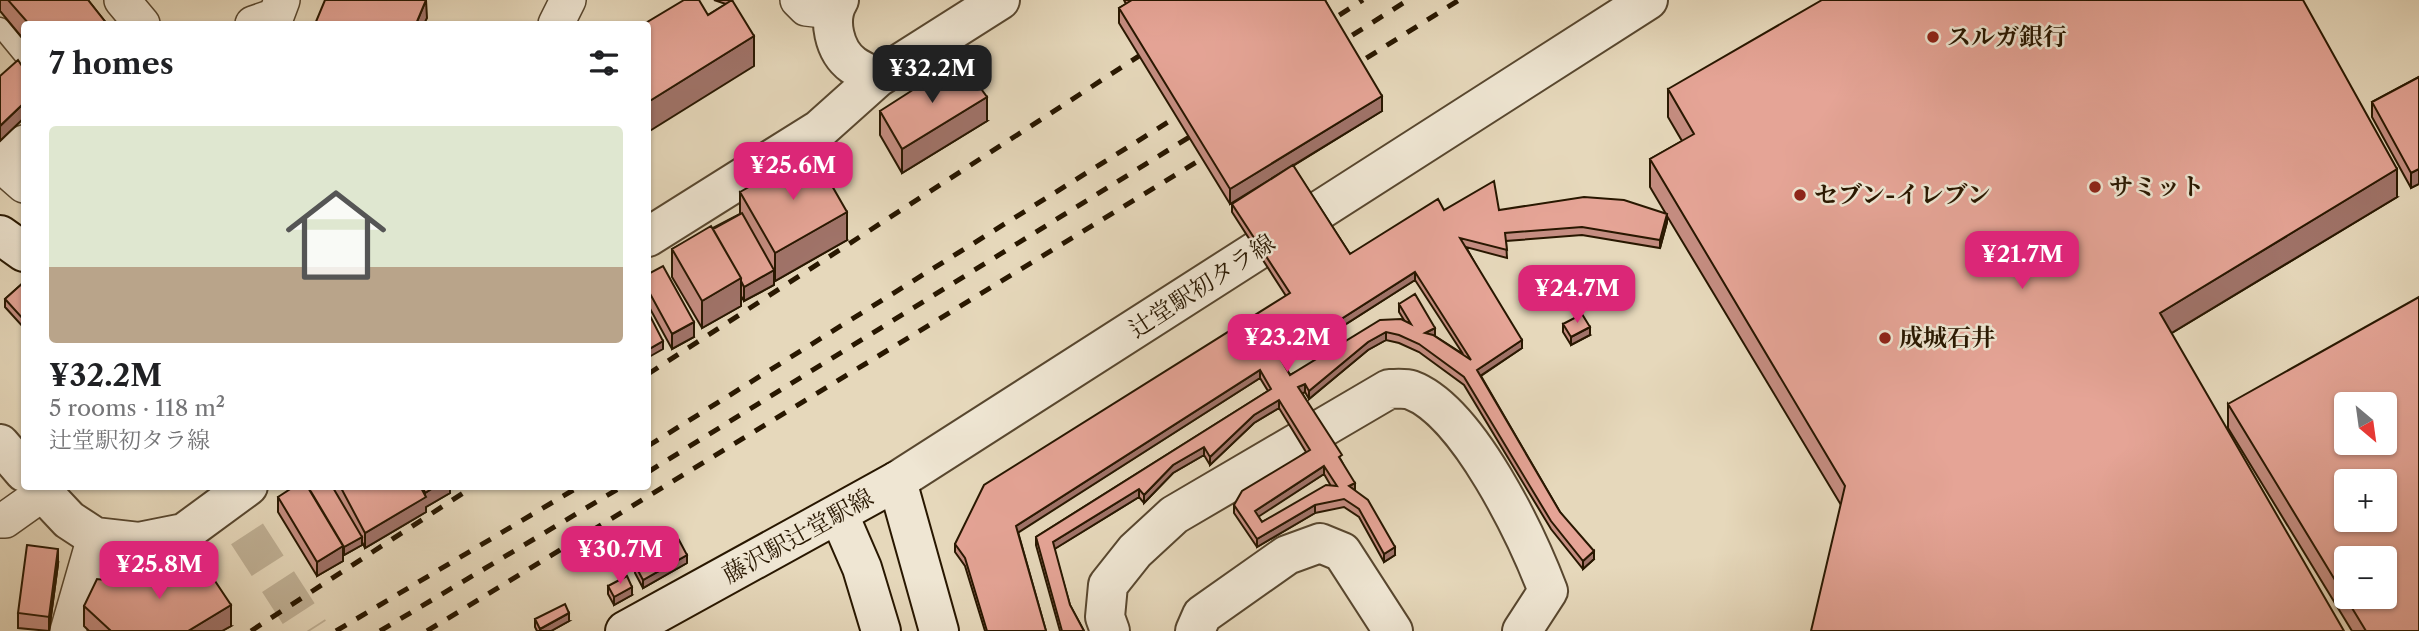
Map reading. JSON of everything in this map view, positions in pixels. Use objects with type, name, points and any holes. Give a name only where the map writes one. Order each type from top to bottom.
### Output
[{"type":"street","points":[[122,0],[140,21]]},
{"type":"street","points":[[262,21],[276,16],[282,0]]},
{"type":"street","points":[[558,21],[568,0]]},
{"type":"street","points":[[651,235],[820,129],[877,78],[1000,0]]},
{"type":"street","name":"辻堂駅初タラ線","points":[[897,481],[1648,0]]},
{"type":"street","points":[[823,4],[835,38],[851,64],[877,78]]},
{"type":"street","points":[[0,235],[21,250]]},
{"type":"street","points":[[1110,631],[1105,617],[1108,586],[1135,551],[1174,515],[1389,389],[1409,389],[1439,407],[1465,436],[1529,543],[1548,591],[1522,631]]},
{"type":"street","points":[[0,444],[21,468]]},
{"type":"street","points":[[897,481],[939,631]]},
{"type":"street","name":"藤沢駅辻堂駅線","points":[[625,631],[897,481]]},
{"type":"street","points":[[0,520],[5,520],[30,490]]},
{"type":"street","points":[[41,490],[69,520],[95,537],[139,542],[184,533],[242,490]]},
{"type":"street","points":[[839,515],[862,568],[881,631]]},
{"type":"street","points":[[68,631],[95,537]]},
{"type":"street","points":[[1195,631],[1202,615],[1287,555],[1320,543],[1342,552],[1393,631]]},
{"type":"lane","points":[[0,27],[21,52]]},
{"type":"building","points":[[8,0],[88,0],[105,21],[26,21]]},
{"type":"building","points":[[325,0],[426,0],[417,21],[316,21]]},
{"type":"building","points":[[684,0],[699,0],[708,15],[732,0],[754,36],[651,100],[649,21]]},
{"type":"building","points":[[1132,0],[1325,0],[1382,96],[1230,189],[1119,8]]},
{"type":"building","points":[[1822,0],[2303,0],[2397,169],[2160,313],[2344,631],[1811,631],[1845,486],[1650,159],[1694,134],[1668,89]]},
{"type":"building","points":[[18,60],[21,64],[21,106],[0,126],[0,76]]},
{"type":"building","points":[[947,68],[968,71],[987,97],[902,149],[880,111]]},
{"type":"building","points":[[2419,77],[2419,169],[2411,173],[2372,102]]},
{"type":"building","points":[[812,151],[847,212],[775,253],[740,192]]},
{"type":"building","points":[[1293,165],[1350,254],[1438,199],[1444,210],[1494,181],[1499,210],[1584,197],[1624,200],[1667,214],[1660,240],[1582,227],[1505,233],[1507,250],[1460,238],[1522,340],[1477,370],[1560,512],[1594,551],[1583,561],[1551,521],[1464,377],[1419,344],[1386,332],[1368,342],[1309,391],[1305,384],[1298,387],[1342,455],[1339,457],[1355,483],[1349,486],[1368,500],[1395,547],[1384,554],[1359,509],[1344,499],[1315,505],[1257,539],[1234,505],[1242,491],[1310,450],[1279,400],[1254,415],[1210,457],[1204,447],[1173,465],[1144,495],[1139,489],[1053,542],[1070,605],[1084,631],[1062,631],[1036,537],[1271,389],[1260,370],[1016,526],[1046,631],[987,631],[965,558],[955,544],[984,485],[1290,293],[1232,204]],"holes":[[[1415,272],[1471,360],[1433,335],[1425,333],[1435,328],[1415,294],[1399,304],[1411,324],[1401,319],[1380,320],[1290,375],[1280,358]],[[1324,466],[1337,486],[1326,485],[1262,522],[1255,511]]]},
{"type":"building","points":[[742,213],[774,270],[744,287],[713,229]]},
{"type":"building","points":[[711,226],[741,278],[702,301],[672,249]]},
{"type":"building","points":[[663,266],[694,322],[672,334],[651,296],[651,272]]},
{"type":"building","points":[[21,285],[21,317],[5,299]]},
{"type":"building","points":[[2419,297],[2419,631],[2366,631],[2353,609],[2397,609],[2397,546],[2334,546],[2334,578],[2228,404]]},
{"type":"building","points":[[1582,314],[1590,327],[1571,337],[1563,324]]},
{"type":"building","points":[[651,318],[663,341],[651,348]]},
{"type":"building","points":[[289,490],[309,490],[343,546],[317,562],[278,497]]},
{"type":"building","points":[[310,490],[334,490],[362,537],[344,547]]},
{"type":"building","points":[[342,490],[422,490],[426,497],[365,533]]},
{"type":"building","points":[[679,540],[687,555],[643,580],[635,565]]},
{"type":"building","points":[[27,545],[58,549],[49,617],[18,613]]},
{"type":"building","points":[[199,557],[231,605],[188,631],[111,631],[84,606],[97,579],[139,584]]},
{"type":"building","points":[[627,576],[632,587],[614,597],[608,586]]},
{"type":"building","points":[[565,604],[569,613],[540,629],[535,619]]},
{"type":"tunnel","points":[[219,490],[310,631]]},
{"type":"railway","points":[[1319,28],[1363,0]]},
{"type":"railway","points":[[1332,48],[1408,0]]},
{"type":"railway","points":[[1346,71],[1459,0]]},
{"type":"railway","points":[[651,372],[1156,45]]},
{"type":"railway","points":[[651,444],[1194,106]]},
{"type":"railway","points":[[651,470],[1204,128]]},
{"type":"railway","points":[[427,631],[1218,149]]},
{"type":"railway","points":[[251,631],[468,490]]},
{"type":"railway","points":[[336,631],[573,490]]},
{"type":"railway","points":[[380,631],[616,490]]},
{"type":"place","name":"スルガ銀行","points":[[1933,37]]},
{"type":"place","name":"サミット","points":[[2095,187]]},
{"type":"place","name":"セブン-イレブン","points":[[1800,195]]},
{"type":"place","name":"成城石井","points":[[1885,338]]}]
